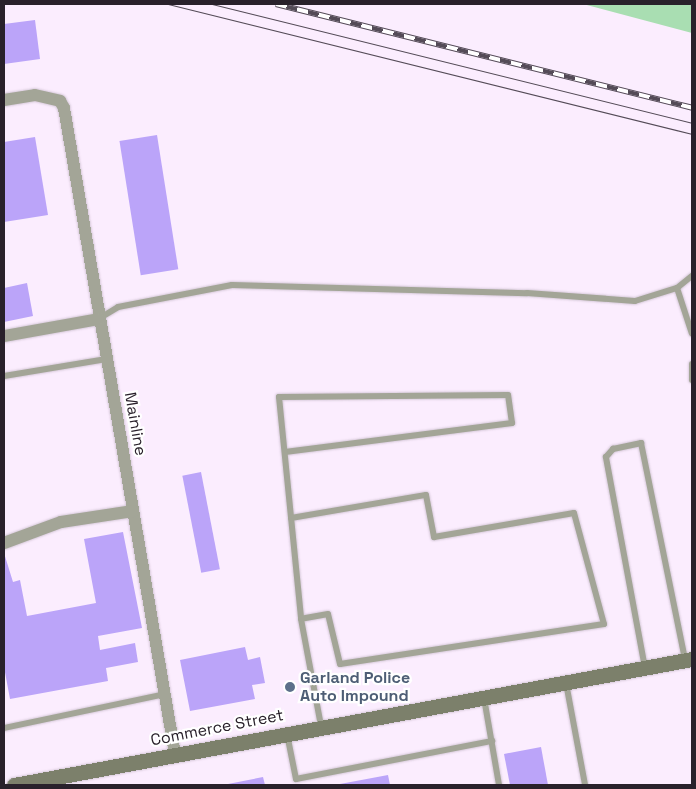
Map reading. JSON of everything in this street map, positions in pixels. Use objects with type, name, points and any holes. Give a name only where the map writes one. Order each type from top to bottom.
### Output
[{"type":"street","name":"Mainline","points":[[4,100],[35,95],[60,101],[107,359],[175,754]]},
{"type":"street","points":[[4,336],[99,319]]},
{"type":"street","points":[[4,543],[61,522],[133,511]]},
{"type":"street","name":"Commerce Street","points":[[14,785],[321,726],[689,660]]},
{"type":"lane","points":[[99,319],[118,307],[232,285],[635,301],[677,288],[692,276]]},
{"type":"lane","points":[[677,288],[692,334]]},
{"type":"lane","points":[[4,376],[107,359]]},
{"type":"lane","points":[[692,364],[692,380]]},
{"type":"lane","points":[[285,452],[512,424],[508,395],[279,397],[301,619],[321,726]]},
{"type":"lane","points":[[645,668],[606,457],[613,449],[641,443],[689,660]]},
{"type":"lane","points":[[291,518],[426,495],[434,537],[574,513],[604,624],[340,664],[328,614],[301,619]]},
{"type":"lane","points":[[566,682],[585,785]]},
{"type":"lane","points":[[4,728],[165,694]]},
{"type":"lane","points":[[484,697],[499,785]]},
{"type":"lane","points":[[287,733],[296,779],[492,741]]},
{"type":"green space","points":[[583,4],[692,4],[692,33]]},
{"type":"building","points":[[35,20],[40,59],[4,64],[4,24]]},
{"type":"building","points":[[157,135],[178,269],[141,275],[119,141]]},
{"type":"building","points":[[35,137],[48,215],[4,222],[4,142]]},
{"type":"building","points":[[27,283],[33,316],[4,322],[4,288]]},
{"type":"building","points":[[201,472],[220,569],[201,573],[182,476]]},
{"type":"building","points":[[123,532],[142,628],[98,636],[100,650],[135,643],[138,662],[106,668],[108,681],[10,699],[4,667],[4,553],[13,582],[20,580],[27,616],[96,603],[84,539]]},
{"type":"building","points":[[245,647],[248,660],[260,657],[265,683],[252,685],[255,699],[190,711],[180,660]]},
{"type":"building","points":[[541,747],[548,785],[510,785],[504,754]]},
{"type":"building","points":[[388,775],[390,785],[340,785],[340,784]]},
{"type":"building","points":[[263,777],[265,785],[228,785],[228,784]]},
{"type":"tram line","points":[[168,4],[692,134]]},
{"type":"tram line","points":[[212,4],[692,123]]},
{"type":"railway","points":[[276,4],[692,108]]},
{"type":"place","name":"Garland Police Auto Impound","points":[[290,687]]}]
